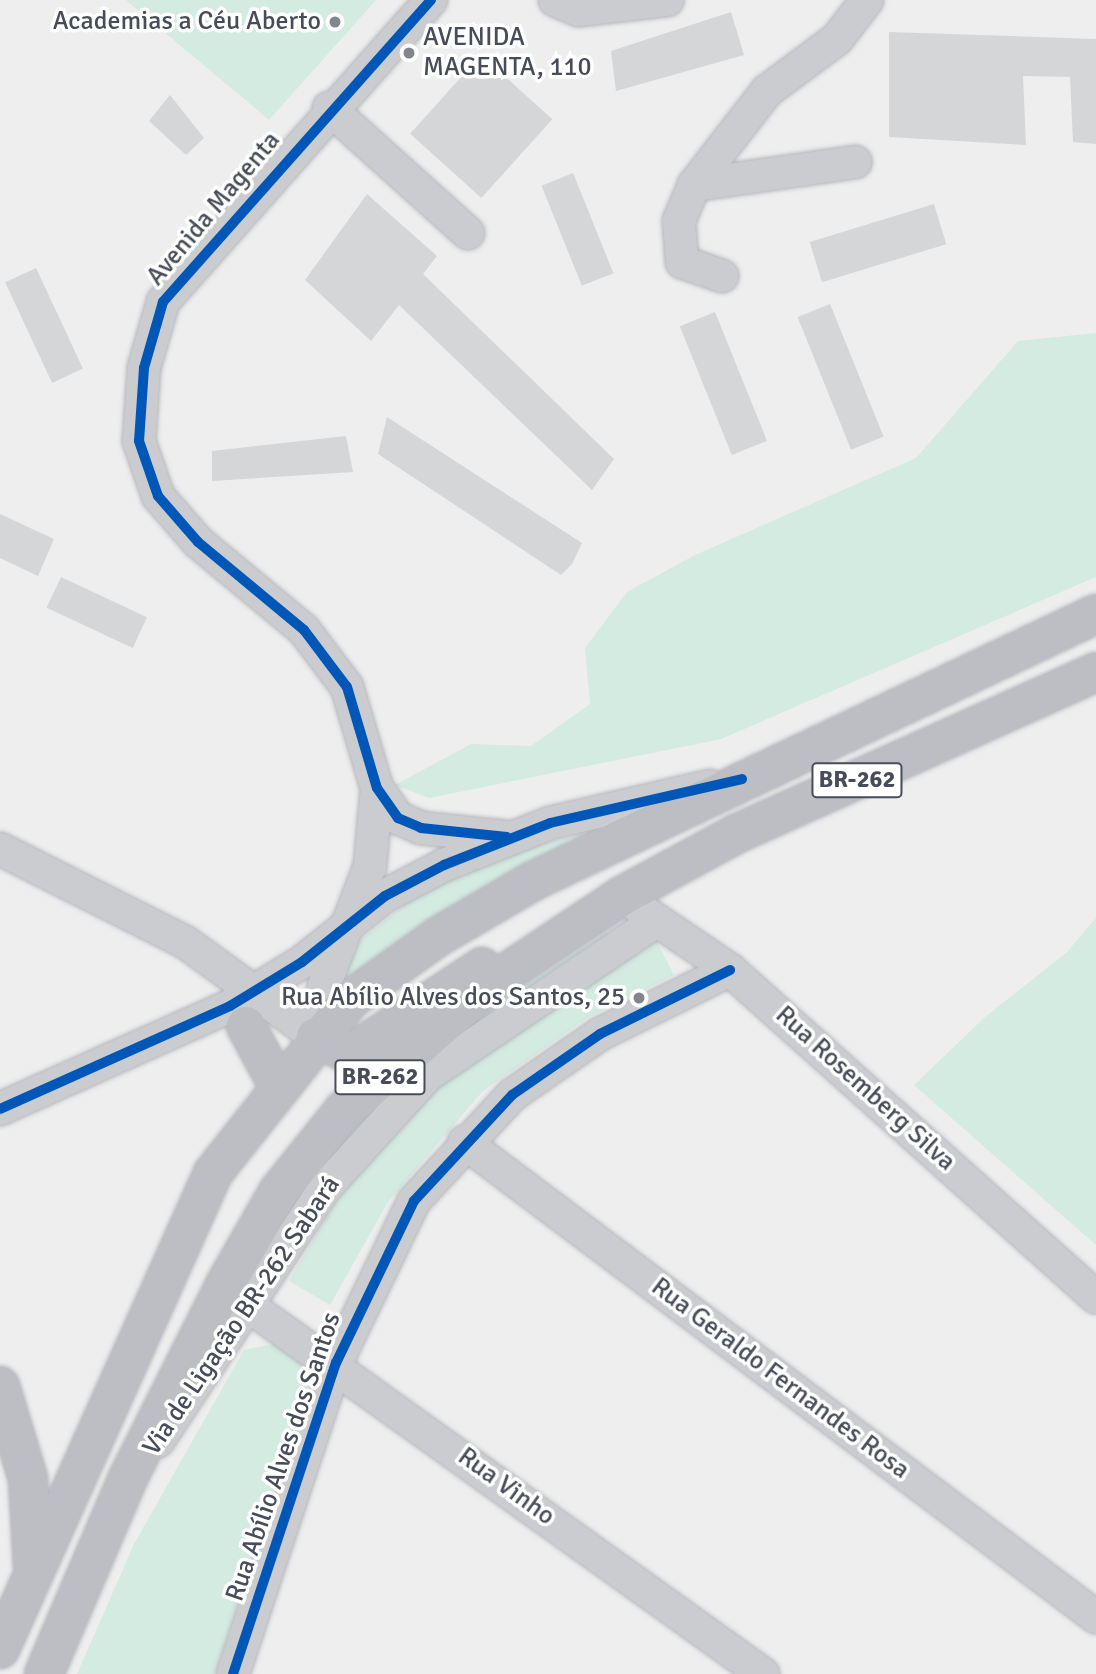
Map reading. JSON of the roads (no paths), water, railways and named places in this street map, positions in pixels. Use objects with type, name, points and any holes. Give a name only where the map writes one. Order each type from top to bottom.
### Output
[{"type":"highway","name":"BR-262","points":[[0,1649],[212,1173],[316,1037],[351,999],[439,936],[533,881],[742,779],[1096,614]]},
{"type":"highway","name":"Via de Ligação BR-262 Sabará","points":[[44,1674],[127,1480],[278,1192],[344,1110],[463,1005],[586,918],[622,896],[736,834],[1096,673]]},
{"type":"highway","points":[[316,1037],[350,1054],[447,986],[586,918]]},
{"type":"highway","points":[[252,1009],[279,1087]]},
{"type":"highway","points":[[0,1386],[28,1479],[33,1571]]},
{"type":"street","name":"Avenida Magenta","points":[[431,0],[329,108],[163,302],[144,368],[139,440],[158,496],[198,542],[304,630],[347,687],[377,788],[398,818],[421,828],[507,837]]},
{"type":"street","points":[[576,4],[667,0]]},
{"type":"street","points":[[722,276],[682,262],[679,221],[694,185],[767,91],[837,39],[867,0]]},
{"type":"street","points":[[329,108],[468,233]]},
{"type":"street","points":[[694,185],[855,162]]},
{"type":"street","points":[[0,1109],[192,1023],[252,1009],[385,896],[507,837],[742,779]]},
{"type":"street","name":"Avenida Magenta","points":[[316,1037],[324,986],[370,866],[377,788]]},
{"type":"street","points":[[0,849],[185,942],[252,1009],[316,1037]]},
{"type":"street","name":"Rua Rosemberg Silva","points":[[622,896],[655,922],[730,970],[1096,1297]]},
{"type":"street","name":"Via de Ligação BR-262 Sabará","points":[[127,1480],[184,1409],[246,1304],[325,1188],[428,1075],[655,922]]},
{"type":"street","name":"Rua Abílio Alves dos Santos","points":[[233,1674],[336,1363],[414,1201],[464,1142],[512,1095],[600,1034],[730,970]]},
{"type":"street","name":"Rua Geraldo Fernandes Rosa","points":[[464,1142],[1096,1617]]},
{"type":"street","name":"Rua Vinho","points":[[246,1304],[336,1363],[763,1674]]},
{"type":"place","name":"Academias a Céu Aberto","points":[[335,22]]},
{"type":"place","name":"AVENIDA MAGENTA, 110","points":[[409,53]]},
{"type":"place","name":"Rua Abílio Alves dos Santos, 25","points":[[639,998]]}]
